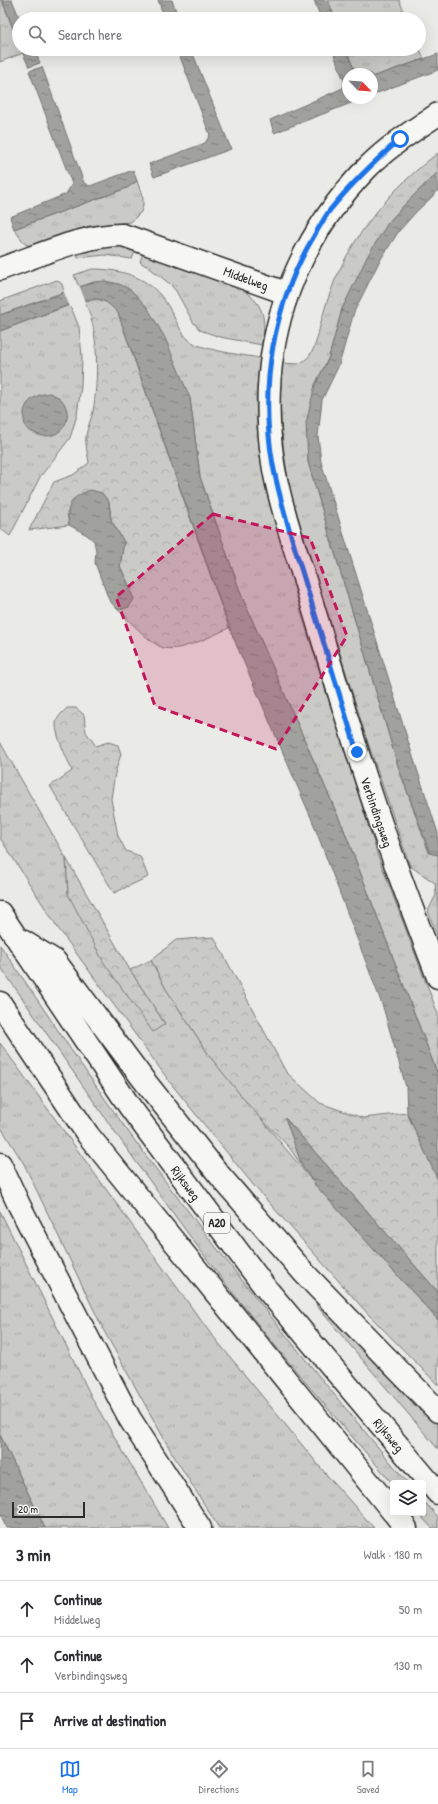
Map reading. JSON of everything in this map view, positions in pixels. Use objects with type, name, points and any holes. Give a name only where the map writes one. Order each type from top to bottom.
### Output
[{"type":"main road","points":[[286,293],[307,248],[329,212],[366,168],[400,139],[438,114]]},
{"type":"main road","name":"Middelweg","points":[[0,269],[89,238],[108,235],[123,235],[286,293]]},
{"type":"main road","name":"Verbindingsweg","points":[[286,293],[277,326],[269,376],[269,427],[273,464],[289,529],[357,752],[390,851],[438,977]]},
{"type":"main road","name":"Rijksweg","points":[[0,913],[130,1107],[264,1286],[438,1493]]},
{"type":"main road","name":"A20","points":[[16,937],[55,961],[143,1079],[221,1177],[305,1274],[438,1411]]},
{"type":"main road","points":[[0,1003],[88,1135],[390,1509]]},
{"type":"main road","points":[[0,1164],[18,1205],[130,1419],[200,1528]]},
{"type":"main road","points":[[396,1516],[406,1528]]},
{"type":"highlighted area","points":[[213,514],[310,538],[347,636],[276,749],[155,706],[116,597]]},
{"type":"green space","points":[[0,0],[2,0],[12,26],[12,56],[15,56],[0,62]]},
{"type":"green space","points":[[328,0],[399,0],[404,12],[332,12]]},
{"type":"green space","points":[[349,56],[423,56],[424,59],[378,75],[378,68],[353,68]]},
{"type":"green space","points":[[438,153],[438,172],[388,223],[342,309],[329,357],[315,385],[308,462],[398,766],[429,853],[438,855],[438,938],[428,911],[436,895],[435,883],[410,866],[365,734],[291,494],[283,445],[280,397],[282,363],[298,364],[310,355],[316,343],[321,322],[335,280],[354,243],[378,210],[392,194]]},
{"type":"green space","points":[[137,181],[143,199],[143,206],[141,212],[131,222],[89,226],[33,247],[25,244],[14,229],[127,188]]},
{"type":"green space","points":[[119,245],[136,249],[132,259],[105,255],[78,258],[77,254],[98,247]]},
{"type":"green space","points":[[143,253],[240,288],[248,294],[255,300],[262,312],[264,327],[262,345],[220,337],[200,330],[193,322],[176,291],[170,284],[140,262]]},
{"type":"green space","points":[[92,269],[104,269],[125,273],[136,277],[154,288],[171,310],[182,332],[195,344],[222,352],[260,358],[256,395],[257,428],[260,456],[269,500],[304,622],[378,856],[438,1014],[438,1075],[344,830],[242,597],[200,477],[190,398],[94,282],[79,287],[74,275]]},
{"type":"green space","points":[[57,280],[62,284],[64,292],[0,315],[0,301]]},
{"type":"green space","points":[[97,299],[108,303],[118,313],[229,628],[184,647],[166,648],[159,646],[143,634],[117,609],[123,609],[131,589],[120,566],[124,542],[111,520],[109,502],[67,512],[69,525],[29,530],[54,482],[73,475],[89,463],[86,436],[93,412],[97,371],[93,326],[84,301]]},
{"type":"green space","points":[[70,305],[79,327],[82,356],[81,386],[77,415],[70,438],[40,477],[10,536],[0,528],[0,331]]},
{"type":"green space","points":[[67,708],[76,708],[84,715],[86,732],[96,746],[108,742],[118,745],[121,754],[115,773],[111,799],[118,836],[126,851],[140,856],[148,877],[114,893],[50,786],[72,771],[56,728],[56,723],[60,715]]},
{"type":"green space","points":[[0,742],[66,858],[68,894],[165,1024],[130,970],[151,960],[166,989],[211,1058],[318,1188],[438,1320],[438,1385],[368,1314],[255,1187],[172,1085],[58,928],[0,838]]},
{"type":"green space","points":[[66,858],[130,970],[165,1024],[153,1032],[104,963],[68,894]]},
{"type":"green space","points":[[214,937],[286,1072],[320,1103],[363,1118],[407,1113],[438,1180],[438,1292],[286,1119],[303,1168],[289,1147],[251,1108],[211,1058],[166,989],[151,960],[176,940]]},
{"type":"green space","points":[[0,945],[105,1099],[173,1192],[272,1318],[405,1480],[390,1480],[240,1302],[135,1161],[0,966]]},
{"type":"green space","points":[[0,1043],[208,1330],[325,1473],[374,1528],[219,1528],[172,1453],[104,1331],[24,1164],[0,1126]]},
{"type":"green space","points":[[0,1211],[94,1402],[168,1528],[45,1528],[0,1435]]},
{"type":"green space","points":[[318,1302],[438,1425],[438,1449],[316,1305]]},
{"type":"green space","points":[[426,1503],[438,1517],[438,1528],[432,1528],[421,1516],[426,1516]]},
{"type":"water","points":[[2,0],[12,0],[17,12],[12,12],[12,26]]},
{"type":"water","points":[[158,0],[172,0],[176,12],[162,12]]},
{"type":"water","points":[[314,0],[328,0],[332,12],[318,12]]},
{"type":"water","points":[[438,54],[438,70],[378,93],[378,75]]},
{"type":"water","points":[[24,56],[37,56],[40,63],[29,67]]},
{"type":"water","points":[[180,56],[194,56],[231,149],[154,177],[149,164],[205,143],[210,135]]},
{"type":"water","points":[[335,56],[349,56],[354,68],[342,68],[342,76]]},
{"type":"water","points":[[42,67],[84,183],[90,186],[133,170],[137,181],[127,188],[14,229],[10,217],[66,194],[72,184],[29,71]]},
{"type":"water","points":[[342,88],[342,104],[349,104],[274,133],[270,120]]},
{"type":"water","points":[[438,172],[438,191],[399,231],[379,262],[354,312],[339,365],[322,400],[318,436],[321,462],[438,833],[438,855],[430,853],[398,766],[308,462],[306,423],[315,385],[329,357],[342,309],[368,255],[388,223]]},
{"type":"water","points":[[105,281],[119,284],[131,290],[147,307],[165,338],[190,398],[200,477],[242,597],[344,830],[438,1075],[438,1180],[407,1113],[406,1087],[383,1007],[312,820],[233,637],[118,313],[104,301],[90,299],[65,306],[0,331],[0,315],[94,282]]},
{"type":"water","points":[[50,393],[61,399],[66,407],[67,415],[66,423],[62,430],[47,436],[37,434],[26,428],[24,414],[25,409],[31,400],[36,396]]},
{"type":"water","points":[[91,490],[102,493],[109,502],[111,520],[124,542],[120,566],[134,599],[129,607],[123,609],[117,609],[109,600],[95,563],[96,551],[94,541],[87,535],[69,525],[68,512],[71,502],[74,498],[84,492]]},
{"type":"water","points":[[285,1118],[438,1292],[438,1320],[318,1188],[303,1168]]},
{"type":"water","points":[[0,1435],[45,1528],[6,1528],[0,1512]]},
{"type":"pier","points":[[79,285],[86,303],[70,307],[63,290]]},
{"type":"route","points":[[357,752],[289,529],[278,486],[269,435],[269,376],[277,326],[286,293],[307,248],[329,212],[366,168],[400,139]]}]
